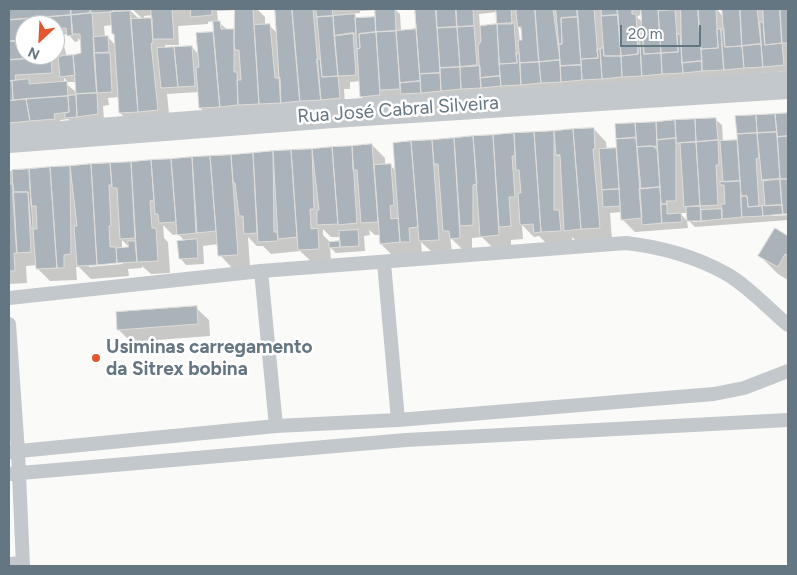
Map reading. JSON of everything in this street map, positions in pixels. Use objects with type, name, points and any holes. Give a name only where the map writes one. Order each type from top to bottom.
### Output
[{"type":"street","name":"Rua José Cabral Silveira","points":[[9,140],[333,114],[788,85]]},
{"type":"lane","points":[[9,298],[261,271],[626,243],[661,247],[727,274],[788,325]]},
{"type":"lane","points":[[384,263],[398,420]]},
{"type":"lane","points":[[261,271],[276,426]]},
{"type":"lane","points":[[9,324],[18,565]]},
{"type":"lane","points":[[14,452],[276,426],[398,420],[714,394],[744,388],[788,371]]},
{"type":"lane","points":[[14,473],[406,440],[788,420]]},
{"type":"building","points":[[9,9],[71,9],[71,15],[15,15],[15,20],[9,20]]},
{"type":"building","points":[[71,9],[90,9],[90,13],[71,15]]},
{"type":"building","points":[[90,9],[113,9],[113,12],[92,13]]},
{"type":"building","points":[[151,9],[172,9],[174,39],[153,39]]},
{"type":"building","points":[[191,9],[212,9],[212,15],[191,17]]},
{"type":"building","points":[[235,9],[253,9],[259,104],[238,105],[237,80],[241,80],[239,50],[235,50],[234,43]]},
{"type":"building","points":[[275,9],[292,9],[300,101],[281,103]]},
{"type":"building","points":[[292,9],[313,9],[321,100],[300,101]]},
{"type":"building","points":[[316,9],[332,9],[333,16],[317,17]]},
{"type":"building","points":[[375,9],[395,9],[396,31],[376,32]]},
{"type":"building","points":[[415,9],[436,9],[440,73],[420,74]]},
{"type":"building","points":[[436,9],[456,9],[457,27],[437,28]]},
{"type":"building","points":[[456,9],[473,9],[474,26],[457,27]]},
{"type":"building","points":[[496,9],[511,9],[512,24],[497,24]]},
{"type":"building","points":[[516,9],[535,9],[539,62],[520,63],[518,40],[522,40]]},
{"type":"building","points":[[535,9],[553,9],[560,60],[539,62]]},
{"type":"building","points":[[556,9],[577,9],[578,17],[561,18],[562,44],[559,44]]},
{"type":"building","points":[[577,9],[594,9],[598,58],[581,59]]},
{"type":"building","points":[[601,9],[617,9],[618,15],[602,16]]},
{"type":"building","points":[[632,9],[632,14],[636,14],[638,54],[621,56],[617,10]]},
{"type":"building","points":[[641,9],[658,9],[661,53],[644,54]]},
{"type":"building","points":[[681,9],[698,9],[702,61],[682,63]]},
{"type":"building","points":[[698,9],[716,9],[718,48],[701,49]]},
{"type":"building","points":[[722,9],[740,9],[742,46],[725,47]]},
{"type":"building","points":[[740,9],[757,9],[761,44],[742,46]]},
{"type":"building","points":[[763,9],[780,9],[782,43],[765,45]]},
{"type":"building","points":[[780,9],[788,9],[788,43],[782,43]]},
{"type":"building","points":[[675,10],[678,52],[661,53],[658,11]]},
{"type":"building","points":[[130,11],[138,112],[119,113],[114,34],[112,34],[110,12]]},
{"type":"building","points":[[92,13],[97,93],[76,94],[73,55],[81,53],[80,34],[72,34],[71,15]]},
{"type":"building","points":[[355,14],[356,33],[334,36],[333,16]]},
{"type":"building","points":[[71,15],[73,35],[67,36],[65,16]]},
{"type":"building","points":[[618,15],[621,56],[604,56],[601,16]]},
{"type":"building","points":[[333,16],[338,76],[322,77],[317,17]]},
{"type":"building","points":[[375,17],[376,32],[359,34],[360,48],[357,49],[355,18]]},
{"type":"building","points":[[578,17],[581,65],[560,66],[559,44],[562,44],[561,18]]},
{"type":"building","points":[[152,18],[153,43],[151,43],[158,110],[138,112],[131,19]]},
{"type":"building","points":[[9,20],[15,20],[15,41],[9,41]]},
{"type":"building","points":[[213,21],[220,21],[221,29],[234,29],[234,72],[237,72],[238,105],[220,107]]},
{"type":"building","points":[[760,22],[763,22],[765,45],[782,43],[784,65],[763,67]]},
{"type":"building","points":[[514,23],[517,63],[499,64],[497,24]]},
{"type":"building","points":[[270,24],[275,78],[280,78],[281,103],[259,104],[254,25]]},
{"type":"building","points":[[497,24],[500,76],[480,78],[478,46],[481,41],[480,26]]},
{"type":"building","points":[[474,26],[477,66],[460,67],[457,27]]},
{"type":"building","points":[[457,27],[460,67],[440,68],[437,28]]},
{"type":"building","points":[[416,29],[420,81],[400,83],[396,31]]},
{"type":"building","points":[[717,29],[721,29],[724,70],[702,71],[701,49],[718,48]]},
{"type":"building","points":[[721,29],[724,29],[725,47],[742,46],[744,68],[724,70]]},
{"type":"building","points":[[396,31],[400,89],[380,90],[376,32]]},
{"type":"building","points":[[213,32],[220,107],[199,108],[196,68],[199,67],[196,33]]},
{"type":"building","points":[[376,32],[380,95],[360,97],[357,49],[360,48],[359,34]]},
{"type":"building","points":[[353,33],[356,75],[338,76],[334,36]]},
{"type":"building","points":[[677,34],[680,34],[683,73],[662,74],[661,53],[678,52]]},
{"type":"building","points":[[108,36],[109,52],[94,53],[93,37]]},
{"type":"building","points":[[640,37],[643,37],[644,54],[661,53],[662,74],[642,76]]},
{"type":"building","points":[[9,41],[15,41],[15,60],[9,60]]},
{"type":"building","points":[[761,44],[763,67],[744,68],[742,46]]},
{"type":"building","points":[[192,46],[195,86],[178,87],[174,47]]},
{"type":"building","points":[[638,46],[640,46],[642,76],[622,77],[621,56],[638,54]]},
{"type":"building","points":[[174,47],[178,87],[161,88],[157,48]]},
{"type":"building","points":[[603,48],[604,56],[621,56],[622,77],[602,79],[600,49]]},
{"type":"building","points":[[597,49],[600,49],[602,79],[582,80],[581,59],[598,58]]},
{"type":"building","points":[[94,53],[110,53],[112,92],[97,93]]},
{"type":"building","points":[[516,53],[519,53],[521,85],[501,86],[499,64],[517,63]]},
{"type":"building","points":[[73,55],[75,75],[60,77],[59,65],[65,65],[65,56]]},
{"type":"building","points":[[317,59],[320,59],[322,77],[338,76],[340,98],[321,100]]},
{"type":"building","points":[[9,60],[15,60],[15,65],[52,65],[52,73],[15,75],[16,80],[9,81]]},
{"type":"building","points":[[560,60],[561,82],[541,83],[539,62]]},
{"type":"building","points":[[702,61],[702,71],[683,73],[682,63]]},
{"type":"building","points":[[539,62],[541,83],[521,85],[520,63]]},
{"type":"building","points":[[581,65],[582,80],[561,82],[560,66]]},
{"type":"building","points":[[480,66],[481,88],[461,89],[460,67]]},
{"type":"building","points":[[460,67],[461,89],[441,91],[440,68]]},
{"type":"building","points":[[440,73],[441,91],[421,93],[420,74]]},
{"type":"building","points":[[500,76],[501,86],[481,88],[480,78]]},
{"type":"building","points":[[29,79],[29,84],[67,81],[68,96],[13,100],[12,81]]},
{"type":"building","points":[[9,81],[12,81],[13,100],[9,101]]},
{"type":"building","points":[[420,81],[421,93],[401,94],[400,83]]},
{"type":"building","points":[[97,93],[98,114],[77,117],[76,94]]},
{"type":"building","points":[[76,95],[77,117],[65,118],[65,113],[69,112],[68,96]]},
{"type":"building","points":[[68,96],[69,112],[54,114],[55,119],[30,121],[26,99]]},
{"type":"building","points":[[26,99],[30,121],[9,123],[9,101]]},
{"type":"building","points":[[788,113],[788,136],[777,137],[775,114]]},
{"type":"building","points":[[775,114],[777,132],[757,133],[756,115]]},
{"type":"building","points":[[756,115],[757,133],[737,134],[735,116]]},
{"type":"building","points":[[716,118],[718,140],[696,142],[695,119]]},
{"type":"building","points":[[695,119],[696,142],[676,143],[675,120]]},
{"type":"building","points":[[675,120],[676,138],[657,140],[656,122]]},
{"type":"building","points":[[656,122],[657,146],[637,147],[635,123]]},
{"type":"building","points":[[635,123],[636,137],[616,139],[615,124]]},
{"type":"building","points":[[594,128],[595,149],[593,149],[600,228],[581,229],[573,129]]},
{"type":"building","points":[[573,129],[581,229],[564,231],[560,155],[556,155],[554,131]]},
{"type":"building","points":[[554,131],[554,210],[559,210],[561,231],[541,232],[534,132]]},
{"type":"building","points":[[534,132],[541,232],[534,233],[533,224],[520,225],[518,193],[521,193],[519,170],[516,170],[514,133]]},
{"type":"building","points":[[777,132],[780,179],[762,181],[757,133]]},
{"type":"building","points":[[514,133],[515,156],[512,156],[515,197],[509,197],[511,226],[499,227],[493,135]]},
{"type":"building","points":[[757,133],[759,158],[756,159],[759,206],[748,207],[747,196],[741,196],[737,134]]},
{"type":"building","points":[[493,135],[499,235],[480,237],[473,136]]},
{"type":"building","points":[[473,136],[477,184],[473,185],[473,225],[460,226],[454,138]]},
{"type":"building","points":[[788,136],[788,179],[780,179],[777,137]]},
{"type":"building","points":[[454,138],[460,238],[450,239],[449,231],[443,231],[438,164],[434,164],[432,140]]},
{"type":"building","points":[[676,138],[676,201],[666,201],[667,204],[661,204],[657,140]]},
{"type":"building","points":[[616,139],[636,139],[642,218],[621,220]]},
{"type":"building","points":[[432,140],[439,240],[419,241],[411,141]]},
{"type":"building","points":[[718,140],[719,165],[716,165],[718,205],[700,206],[696,142]]},
{"type":"building","points":[[737,140],[740,181],[723,182],[720,141]]},
{"type":"building","points":[[411,141],[418,227],[409,228],[410,242],[400,242],[393,143]]},
{"type":"building","points":[[696,142],[700,206],[684,207],[680,143]]},
{"type":"building","points":[[372,144],[378,222],[361,223],[357,170],[353,170],[352,146]]},
{"type":"building","points":[[352,146],[357,223],[338,225],[332,147]]},
{"type":"building","points":[[652,146],[657,149],[660,187],[641,189],[637,147]]},
{"type":"building","points":[[332,147],[338,224],[317,225],[317,210],[319,210],[312,149]]},
{"type":"building","points":[[616,148],[619,189],[602,190],[599,149]]},
{"type":"building","points":[[312,149],[314,209],[310,209],[311,229],[318,228],[319,249],[298,250],[291,150]]},
{"type":"building","points":[[291,150],[297,237],[278,239],[273,151]]},
{"type":"building","points":[[273,151],[274,232],[277,232],[278,241],[258,242],[253,153]]},
{"type":"building","points":[[253,153],[257,233],[244,234],[243,216],[239,216],[235,183],[233,183],[231,155]]},
{"type":"building","points":[[231,155],[238,255],[218,256],[210,156]]},
{"type":"building","points":[[210,156],[216,231],[196,233],[192,157]]},
{"type":"building","points":[[192,157],[197,233],[177,235],[171,159]]},
{"type":"building","points":[[171,159],[176,222],[159,223],[158,214],[155,214],[151,160]]},
{"type":"building","points":[[151,160],[154,200],[150,201],[152,228],[156,228],[158,261],[137,262],[131,162]]},
{"type":"building","points":[[131,162],[135,238],[120,239],[117,188],[112,188],[110,163]]},
{"type":"building","points":[[110,163],[112,185],[109,185],[110,247],[116,247],[117,263],[97,265],[91,164]]},
{"type":"building","points":[[91,164],[97,265],[77,266],[74,226],[77,226],[70,166]]},
{"type":"building","points":[[391,164],[394,205],[390,206],[391,219],[398,218],[400,242],[380,244],[374,165]]},
{"type":"building","points":[[70,166],[71,254],[64,255],[64,268],[57,268],[50,167]]},
{"type":"building","points":[[50,167],[57,268],[36,269],[33,229],[37,229],[36,206],[31,206],[29,169]]},
{"type":"building","points":[[29,169],[33,228],[31,228],[28,192],[13,192],[12,170]]},
{"type":"building","points":[[780,179],[788,179],[788,214],[783,214]]},
{"type":"building","points":[[780,179],[782,205],[765,206],[763,180]]},
{"type":"building","points":[[740,181],[742,217],[722,219],[721,204],[725,204],[724,185],[720,185],[720,182]]},
{"type":"building","points":[[9,184],[13,184],[17,253],[14,253],[15,271],[9,271]]},
{"type":"building","points":[[660,187],[662,223],[642,225],[639,189]]},
{"type":"building","points":[[619,189],[620,206],[603,207],[602,190]]},
{"type":"building","points":[[13,192],[28,192],[31,252],[17,253]]},
{"type":"building","points":[[741,196],[747,196],[748,207],[762,206],[763,216],[742,217]]},
{"type":"building","points":[[661,204],[667,204],[667,214],[681,213],[682,222],[662,223]]},
{"type":"building","points":[[782,205],[783,214],[763,216],[762,206]]},
{"type":"building","points":[[700,206],[701,221],[687,221],[686,207]]},
{"type":"building","points":[[722,209],[722,219],[701,221],[701,210]]},
{"type":"building","points":[[775,228],[788,236],[788,256],[785,254],[778,267],[758,256]]},
{"type":"building","points":[[358,230],[359,246],[340,247],[339,231]]},
{"type":"building","points":[[197,239],[198,258],[179,259],[177,241]]},
{"type":"building","points":[[128,241],[135,241],[137,262],[117,263],[116,248],[128,247]]},
{"type":"building","points":[[340,241],[340,247],[329,248],[329,242]]},
{"type":"building","points":[[197,306],[198,324],[117,330],[116,312]]},
{"type":"place","name":"Usiminas carregamento da Sitrex bobina","points":[[96,358]]}]
